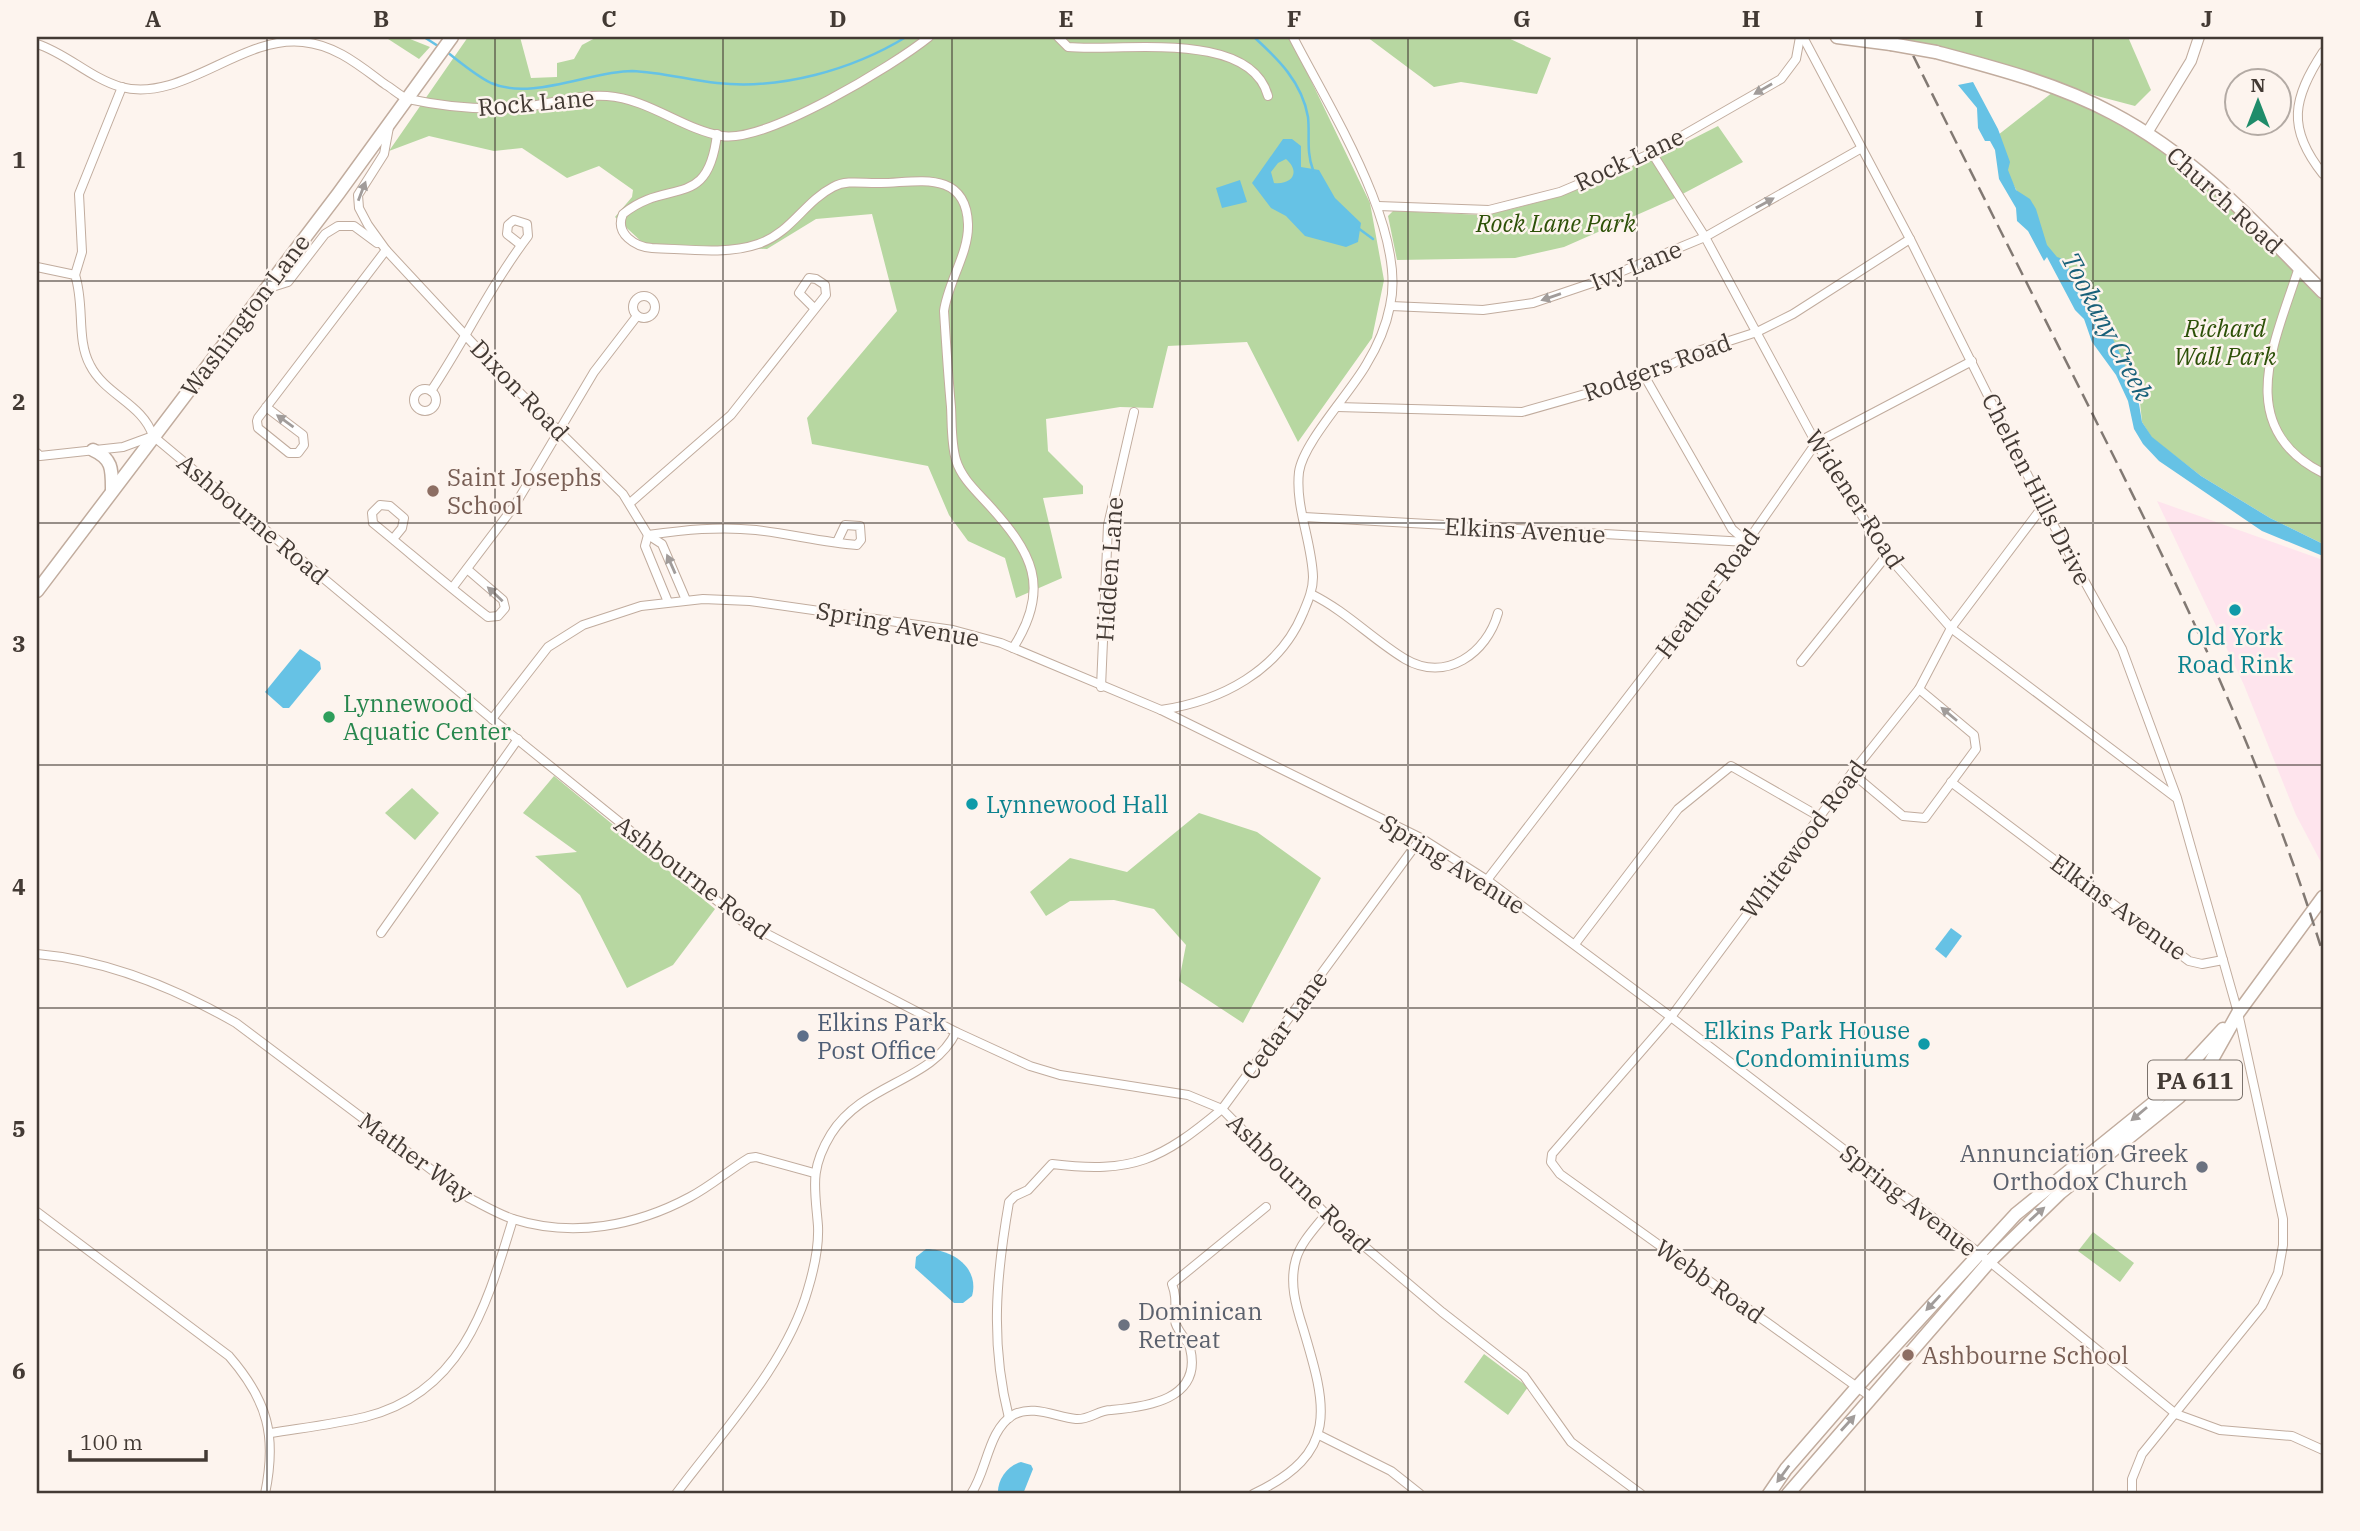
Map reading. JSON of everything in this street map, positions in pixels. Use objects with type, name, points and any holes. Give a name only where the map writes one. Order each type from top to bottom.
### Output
[{"type":"main road","name":"Washington Lane","points":[[37,591],[452,37]]},
{"type":"main road","name":"Church Road","points":[[1837,37],[1936,52],[2077,96],[2147,134],[2221,190],[2323,292]]},
{"type":"main road","points":[[93,450],[106,456],[111,464],[113,491]]},
{"type":"main road","name":"PA 611","points":[[1769,1494],[1786,1469],[1858,1386],[1984,1257],[2179,1097],[2210,1063],[2238,1013],[2323,897]]},
{"type":"main road","name":"PA 611","points":[[1788,1494],[1871,1398],[1984,1257]]},
{"type":"street","name":"Rock Lane","points":[[406,99],[453,107],[499,109],[577,97],[607,96],[638,102],[717,134],[746,135],[778,124],[894,61],[929,37]]},
{"type":"street","points":[[1058,37],[1068,47],[1174,46],[1239,60],[1266,87],[1268,96]]},
{"type":"street","points":[[1161,710],[1214,696],[1261,670],[1288,638],[1311,594],[1313,575],[1299,485],[1303,458],[1377,346],[1391,306],[1392,278],[1378,206],[1293,37]]},
{"type":"street","name":"Rock Lane","points":[[1378,206],[1457,211],[1501,209],[1560,191],[1652,153],[1781,79],[1796,59],[1801,37]]},
{"type":"street","name":"Chelten Hills Drive","points":[[1801,37],[1910,239],[2043,506],[2122,649],[2177,798],[2223,960]]},
{"type":"street","points":[[2147,134],[2191,61],[2199,37]]},
{"type":"street","points":[[37,44],[85,72],[122,87],[171,83],[216,67],[261,45],[289,41],[314,43],[341,52],[406,99]]},
{"type":"street","points":[[2323,52],[2304,82],[2298,113],[2305,148],[2323,174]]},
{"type":"street","points":[[37,267],[75,275],[82,252],[79,194],[122,87]]},
{"type":"street","name":"Dixon Road","points":[[390,122],[384,154],[360,190],[358,203],[368,226],[386,250],[630,503],[648,535],[662,544],[686,600]]},
{"type":"street","points":[[717,134],[712,165],[699,183],[688,189],[652,198],[623,214],[622,228],[632,243],[641,247],[681,249],[754,246],[784,231],[821,194],[847,183],[928,180],[948,188],[960,200],[966,212],[967,236],[946,293],[943,310],[953,445],[960,470],[1009,525],[1030,566],[1035,587],[1034,606],[1029,623],[1013,648]]},
{"type":"street","name":"Ivy Lane","points":[[1391,306],[1473,310],[1516,307],[1601,280],[1705,237],[1860,149]]},
{"type":"street","name":"Widener Road","points":[[1652,153],[1705,237],[1816,443],[1887,555],[1951,628],[2177,798]]},
{"type":"street","name":"Dixon Road","points":[[262,289],[288,282],[325,234],[338,226],[354,226],[386,250]]},
{"type":"street","name":"Rodgers Road","points":[[1338,407],[1522,412],[1645,377],[1701,350],[1757,332],[1793,314],[1910,239]]},
{"type":"street","points":[[431,391],[468,335],[498,277],[521,245]]},
{"type":"street","points":[[266,407],[303,435],[304,445],[298,453],[289,453],[258,428],[257,421],[266,407],[386,250]]},
{"type":"street","points":[[2299,267],[2269,358],[2267,403],[2280,436],[2297,455],[2323,473]]},
{"type":"street","name":"Ashbourne Road","points":[[75,275],[82,297],[83,340],[87,359],[99,378],[148,420],[153,436],[492,719],[742,921],[956,1032],[1048,1072],[1188,1096],[1222,1109],[1325,1214],[1442,1312],[1524,1376],[1571,1442],[1641,1494]]},
{"type":"street","points":[[630,503],[731,415],[815,309]]},
{"type":"street","points":[[453,587],[515,505],[594,372],[637,316]]},
{"type":"street","name":"Heather Road","points":[[1487,880],[1747,542],[1816,443],[1972,360]]},
{"type":"street","points":[[1645,377],[1732,529],[1747,542]]},
{"type":"street","name":"Hidden Lane","points":[[1101,687],[1108,525],[1134,412]]},
{"type":"street","points":[[38,456],[123,447],[153,436]]},
{"type":"street","points":[[393,539],[402,528],[404,518],[390,506],[380,505],[372,513],[371,520],[393,539],[453,587],[488,617],[495,618],[504,611],[503,600],[467,569]]},
{"type":"street","name":"Whitewood Road","points":[[1551,1162],[1556,1147],[1671,1017],[1852,773],[1919,689],[1951,628],[2043,506]]},
{"type":"street","name":"Elkins Avenue","points":[[1304,517],[1747,542]]},
{"type":"street","points":[[648,535],[724,528],[837,542]]},
{"type":"street","name":"Dixon Road","points":[[648,535],[645,546],[668,602]]},
{"type":"street","points":[[1801,662],[1887,555]]},
{"type":"street","points":[[1311,594],[1339,608],[1406,659],[1433,667],[1455,664],[1471,656],[1490,632],[1498,613]]},
{"type":"street","name":"Spring Avenue","points":[[492,719],[540,655],[557,640],[606,616],[668,602],[725,599],[781,604],[953,630],[1013,648],[1161,710],[1421,838],[1487,880],[1671,1017],[1984,1257],[2176,1414],[2221,1430],[2292,1436],[2323,1450]]},
{"type":"street","points":[[1852,773],[1903,816],[1925,818],[1976,749],[1974,735],[1919,689]]},
{"type":"street","points":[[381,933],[518,739]]},
{"type":"street","points":[[1575,944],[1678,809],[1731,766],[1820,817]]},
{"type":"street","name":"Elkins Avenue","points":[[1951,782],[2189,961],[2202,964],[2223,960],[2238,1013],[2283,1220],[2283,1245],[2278,1273],[2262,1306],[2136,1466],[2132,1494]]},
{"type":"street","name":"Cedar Lane","points":[[1009,1418],[999,1379],[996,1280],[1009,1202],[1028,1190],[1052,1164],[1123,1166],[1155,1157],[1181,1144],[1222,1109],[1421,838]]},
{"type":"street","name":"Mather Way","points":[[37,954],[75,957],[106,966],[202,1003],[236,1023],[469,1198],[513,1219],[559,1228],[601,1228],[645,1218],[692,1196],[749,1158],[756,1157],[814,1173]]},
{"type":"street","points":[[676,1494],[772,1365],[793,1330],[808,1290],[816,1253],[814,1173],[828,1140],[847,1114],[873,1093],[931,1063],[947,1049],[956,1032]]},
{"type":"street","name":"Webb Road","points":[[1551,1162],[1560,1174],[1858,1386],[1871,1398]]},
{"type":"street","points":[[971,1494],[997,1432],[1009,1418],[1021,1412],[1034,1411],[1086,1419],[1105,1410],[1151,1406],[1174,1394],[1188,1378],[1190,1350],[1175,1321],[1177,1297],[1172,1284],[1266,1207]]},
{"type":"street","points":[[37,1212],[229,1356],[248,1377],[261,1402],[271,1433],[271,1465],[265,1494]]},
{"type":"street","points":[[1253,1494],[1301,1463],[1319,1435],[1319,1385],[1295,1299],[1293,1279],[1299,1250],[1325,1214]]},
{"type":"street","points":[[271,1433],[367,1417],[403,1403],[429,1388],[467,1342],[495,1276],[513,1219]]},
{"type":"street","points":[[1319,1435],[1391,1471],[1420,1494]]},
{"type":"shaded area","points":[[2157,501],[2323,560],[2323,866],[2296,815],[2244,685]]},
{"type":"green space","points":[[385,37],[405,37],[430,47],[419,59]]},
{"type":"green space","points":[[468,37],[520,37],[531,78],[557,77],[557,63],[574,59],[582,45],[597,37],[1290,37],[1370,203],[1384,280],[1372,338],[1298,442],[1247,342],[1168,346],[1153,408],[1120,407],[1046,419],[1048,451],[1083,486],[1083,494],[1043,498],[1062,578],[1016,598],[1005,558],[968,541],[949,515],[928,466],[812,444],[807,418],[897,311],[872,214],[816,219],[767,249],[644,244],[615,217],[632,197],[633,190],[599,166],[567,178],[522,148],[494,151],[429,136],[389,151]]},
{"type":"green space","points":[[1367,37],[1506,37],[1551,58],[1537,94],[1461,82],[1434,87]]},
{"type":"green space","points":[[1874,37],[2128,37],[2151,90],[2135,106]]},
{"type":"green space","name":"Richard Wall Park","points":[[2053,92],[2135,134],[2210,186],[2323,302],[2323,544],[2270,518],[2201,476],[2152,438],[2142,422],[2140,402],[2132,376],[2052,256],[2006,171],[1998,135]]},
{"type":"green space","name":"Rock Lane Park","points":[[1718,126],[1743,162],[1673,199],[1564,247],[1515,258],[1397,260],[1388,216],[1393,211],[1484,215],[1512,209],[1546,200],[1663,154]]},
{"type":"green space","points":[[554,776],[715,909],[673,965],[627,988],[580,895],[535,856],[577,852],[523,813]]},
{"type":"green space","points":[[412,788],[439,813],[415,840],[385,813]]},
{"type":"green space","points":[[1199,813],[1257,832],[1321,878],[1243,1023],[1179,981],[1186,945],[1154,909],[1114,900],[1070,901],[1046,916],[1030,892],[1070,858],[1127,872]]},
{"type":"green space","points":[[2093,1232],[2134,1263],[2120,1282],[2078,1251]]},
{"type":"green space","points":[[1484,1354],[1528,1387],[1508,1415],[1464,1382]]},
{"type":"water","points":[[1973,82],[1998,129],[2010,162],[2008,170],[2016,190],[2030,199],[2036,209],[2047,245],[2057,257],[2063,259],[2074,276],[2077,289],[2100,314],[2137,392],[2142,422],[2152,437],[2201,476],[2270,518],[2323,544],[2323,556],[2262,531],[2159,461],[2143,444],[2134,429],[2128,401],[2116,375],[2092,342],[2084,319],[2075,310],[2047,257],[2044,261],[2028,231],[2017,221],[2016,208],[1999,179],[1995,150],[1990,141],[1985,141],[1978,128],[1977,108],[1958,85]]},
{"type":"water","points":[[1283,139],[1292,139],[1301,146],[1301,167],[1319,170],[1335,198],[1361,223],[1358,242],[1346,247],[1305,236],[1286,216],[1271,208],[1252,183]],"holes":[[[1286,159],[1294,173],[1290,180],[1274,183],[1271,172],[1278,163]]]},
{"type":"water","points":[[1240,180],[1247,202],[1222,208],[1216,188]]},
{"type":"water","points":[[300,649],[320,662],[321,669],[289,708],[283,708],[265,692]]},
{"type":"water","points":[[1951,928],[1962,936],[1946,958],[1935,949]]},
{"type":"water","points":[[926,1249],[954,1256],[968,1268],[972,1276],[972,1296],[963,1303],[954,1303],[915,1268],[916,1257]]},
{"type":"water","points":[[1021,1462],[1031,1465],[1033,1469],[1023,1494],[998,1494],[1004,1474]]},
{"type":"waterway","points":[[424,37],[438,46]]},
{"type":"waterway","points":[[447,52],[485,80],[507,88],[542,87],[632,71],[741,84],[815,75],[863,59],[906,37]]},
{"type":"waterway","points":[[1254,37],[1295,82],[1305,104],[1313,170]]},
{"type":"waterway","points":[[1358,228],[1373,239]]},
{"type":"railway","points":[[1904,37],[2196,628],[2278,821],[2323,954]]},
{"type":"place","name":"Saint Josephs School","points":[[433,491]]},
{"type":"place","name":"Old York Road Rink","points":[[2235,610]]},
{"type":"place","name":"Lynnewood Aquatic Center","points":[[329,717]]},
{"type":"place","name":"Lynnewood Hall","points":[[972,804]]},
{"type":"place","name":"Elkins Park Post Office","points":[[803,1036]]},
{"type":"place","name":"Elkins Park House Condominiums","points":[[1924,1044]]},
{"type":"place","name":"Annunciation Greek Orthodox Church","points":[[2202,1167]]},
{"type":"place","name":"Dominican Retreat","points":[[1124,1325]]},
{"type":"place","name":"Ashbourne School","points":[[1908,1355]]},
{"type":"water label","name":"Tookany Creek","points":[[2108,326]]}]
